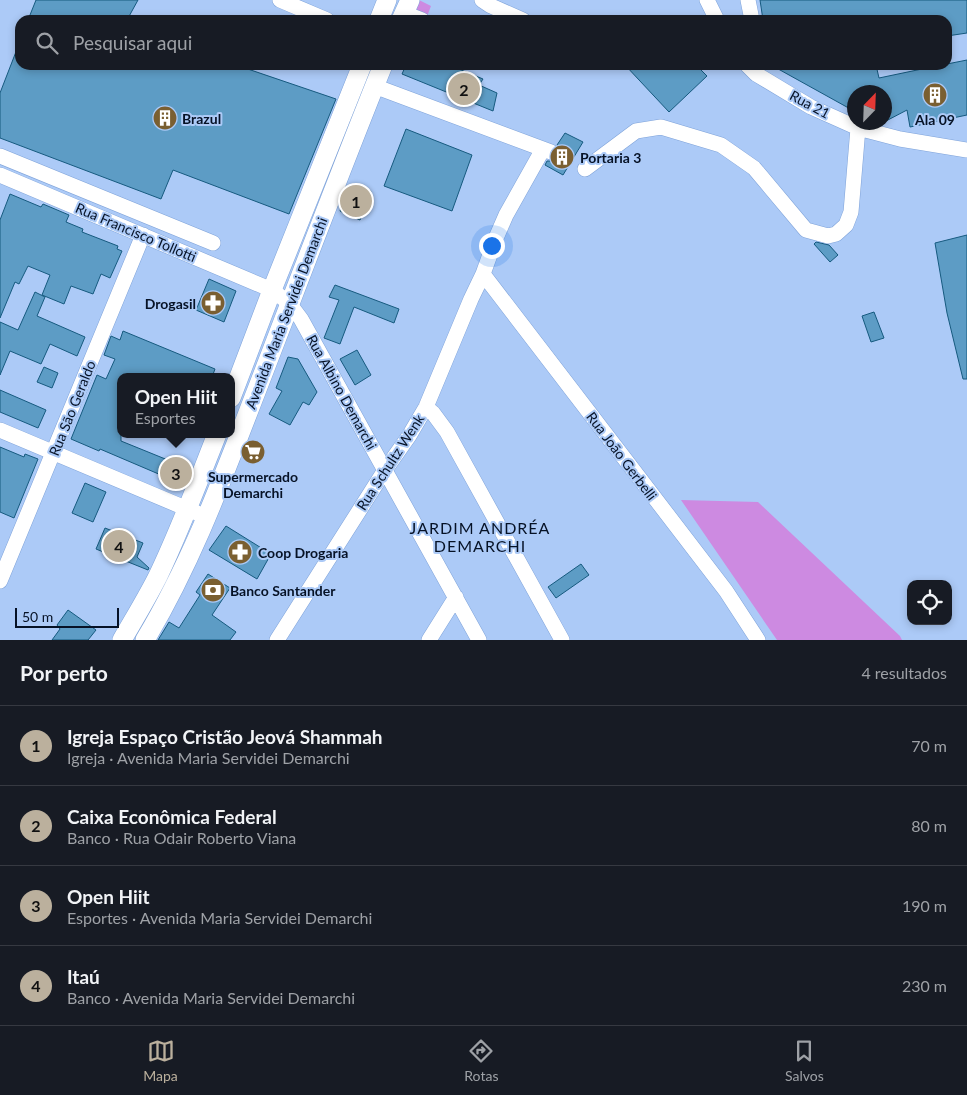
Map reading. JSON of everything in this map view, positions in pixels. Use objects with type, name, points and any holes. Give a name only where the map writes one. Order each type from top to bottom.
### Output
[{"type":"main road","points":[[381,15],[387,0]]},
{"type":"main road","name":"Avenida Maria Servidei Demarchi","points":[[235,387],[360,70]]},
{"type":"main road","name":"Avenida Maria Servidei Demarchi","points":[[145,640],[171,594],[207,517],[289,302],[381,70]]},
{"type":"main road","points":[[122,640],[157,577],[188,508],[215,438]]},
{"type":"street","points":[[280,0],[315,15]]},
{"type":"street","points":[[482,0],[490,6],[511,15]]},
{"type":"street","points":[[707,0],[714,15]]},
{"type":"street","points":[[748,0],[751,15]]},
{"type":"street","name":"Rua 21","points":[[756,70],[811,107],[847,123]]},
{"type":"street","name":"Rua Schultz Wenk","points":[[276,640],[426,407],[506,215],[548,150],[374,86]]},
{"type":"street","points":[[585,169],[636,131],[661,127],[721,145],[754,168],[806,230],[828,236],[836,234],[846,225],[851,212],[858,130]]},
{"type":"street","name":"Rua 21","points":[[865,130],[900,140],[967,150]]},
{"type":"street","points":[[0,156],[213,244]]},
{"type":"street","name":"Rua Francisco Tollotti","points":[[0,175],[272,290],[289,302]]},
{"type":"street","name":"Rua São Geraldo","points":[[0,581],[143,235]]},
{"type":"street","name":"Rua João Gerbelli","points":[[483,274],[726,592],[758,640]]},
{"type":"street","name":"Rua Albino Demarchi","points":[[289,302],[301,319],[479,640]]},
{"type":"street","points":[[426,407],[433,413],[447,432],[562,640]]},
{"type":"street","points":[[0,430],[207,517]]},
{"type":"street","points":[[429,640],[456,597]]},
{"type":"shaded area","points":[[419,0],[431,6],[428,15],[414,15]]},
{"type":"shaded area","points":[[681,500],[758,502],[900,636],[902,640],[777,640]]},
{"type":"building","points":[[36,0],[138,0],[130,15],[30,15]]},
{"type":"building","points":[[760,0],[967,0],[967,33],[952,35],[952,15],[762,15]]},
{"type":"building","name":"Brazul","points":[[15,54],[15,70],[251,70],[336,99],[289,214],[173,170],[161,199],[0,138],[0,93]]},
{"type":"building","points":[[967,60],[967,115],[910,127],[907,110],[892,118],[892,85],[847,85],[847,107],[780,70],[877,70],[879,78],[917,70],[952,70],[952,63]]},
{"type":"building","points":[[404,70],[461,70],[483,79],[479,85],[497,93],[493,111],[402,74]]},
{"type":"building","points":[[630,70],[701,70],[707,76],[669,112]]},
{"type":"building","points":[[406,129],[472,155],[452,211],[384,186]]},
{"type":"building","name":"Portaria 3","points":[[565,133],[583,142],[563,175],[545,165],[547,161],[553,161],[560,156],[560,150],[557,145]]},
{"type":"building","points":[[351,185],[371,191],[360,220],[340,211]]},
{"type":"building","points":[[10,194],[41,207],[43,204],[69,215],[66,222],[83,229],[82,232],[118,246],[117,249],[122,251],[110,278],[101,274],[93,294],[71,286],[64,304],[42,295],[50,275],[28,266],[19,284],[15,282],[0,318],[0,220]]},
{"type":"building","points":[[967,235],[967,379],[963,379],[947,313],[935,243]]},
{"type":"building","points":[[816,242],[829,245],[838,255],[830,262],[814,244]]},
{"type":"building","points":[[209,279],[236,291],[224,322],[196,310]]},
{"type":"building","points":[[335,285],[399,309],[394,323],[354,307],[340,344],[324,338],[339,300],[329,297]]},
{"type":"building","points":[[35,292],[45,297],[37,316],[85,337],[77,356],[50,344],[41,364],[10,351],[0,375],[0,322],[18,330]]},
{"type":"building","points":[[874,312],[884,338],[871,342],[862,316]]},
{"type":"building","points":[[123,331],[215,369],[214,373],[117,373],[117,438],[121,438],[121,441],[185,467],[178,484],[100,449],[99,451],[71,439],[97,375],[106,379],[115,359],[104,355],[111,336],[120,340]]},
{"type":"building","points":[[357,350],[371,375],[355,385],[340,359]]},
{"type":"building","points":[[288,357],[298,359],[317,392],[309,405],[303,402],[290,425],[269,414],[282,391],[276,388]]},
{"type":"building","points":[[44,367],[58,373],[52,388],[37,382]]},
{"type":"building","points":[[0,390],[46,410],[38,428],[0,412]]},
{"type":"building","points":[[0,447],[24,457],[25,454],[38,459],[14,518],[0,512]]},
{"type":"building","points":[[85,483],[106,492],[93,522],[72,513]]},
{"type":"building","name":"Coop Drogaria","points":[[226,526],[271,554],[257,579],[209,550]]},
{"type":"building","points":[[105,528],[143,543],[137,557],[149,568],[148,570],[96,549]]},
{"type":"building","points":[[581,564],[589,575],[556,598],[548,587]]},
{"type":"building","points":[[208,574],[230,588],[212,615],[236,632],[230,640],[158,640],[169,622],[179,628],[200,595],[196,592]]},
{"type":"building","points":[[68,610],[96,630],[88,640],[52,640],[60,629],[57,625]]},
{"type":"place","name":"Caixa Econômica Federal","points":[[464,89]]},
{"type":"place","name":"Ala 09","points":[[935,95]]},
{"type":"place","name":"Brazul","points":[[165,118]]},
{"type":"place","name":"Portaria 3","points":[[562,157]]},
{"type":"place","name":"Igreja Espaço Cristão Jeová Shammah","points":[[356,201]]},
{"type":"place","name":"Drogasil","points":[[213,303]]},
{"type":"place","name":"Supermercado Demarchi","points":[[253,452]]},
{"type":"place","name":"Open Hiit","points":[[176,473]]},
{"type":"place","name":"Itaú","points":[[119,546]]},
{"type":"place","name":"Coop Drogaria","points":[[240,552]]},
{"type":"place","name":"Banco Santander","points":[[213,590]]},
{"type":"district","name":"JARDIM ANDRÉA DEMARCHI","points":[[480,536]]}]
